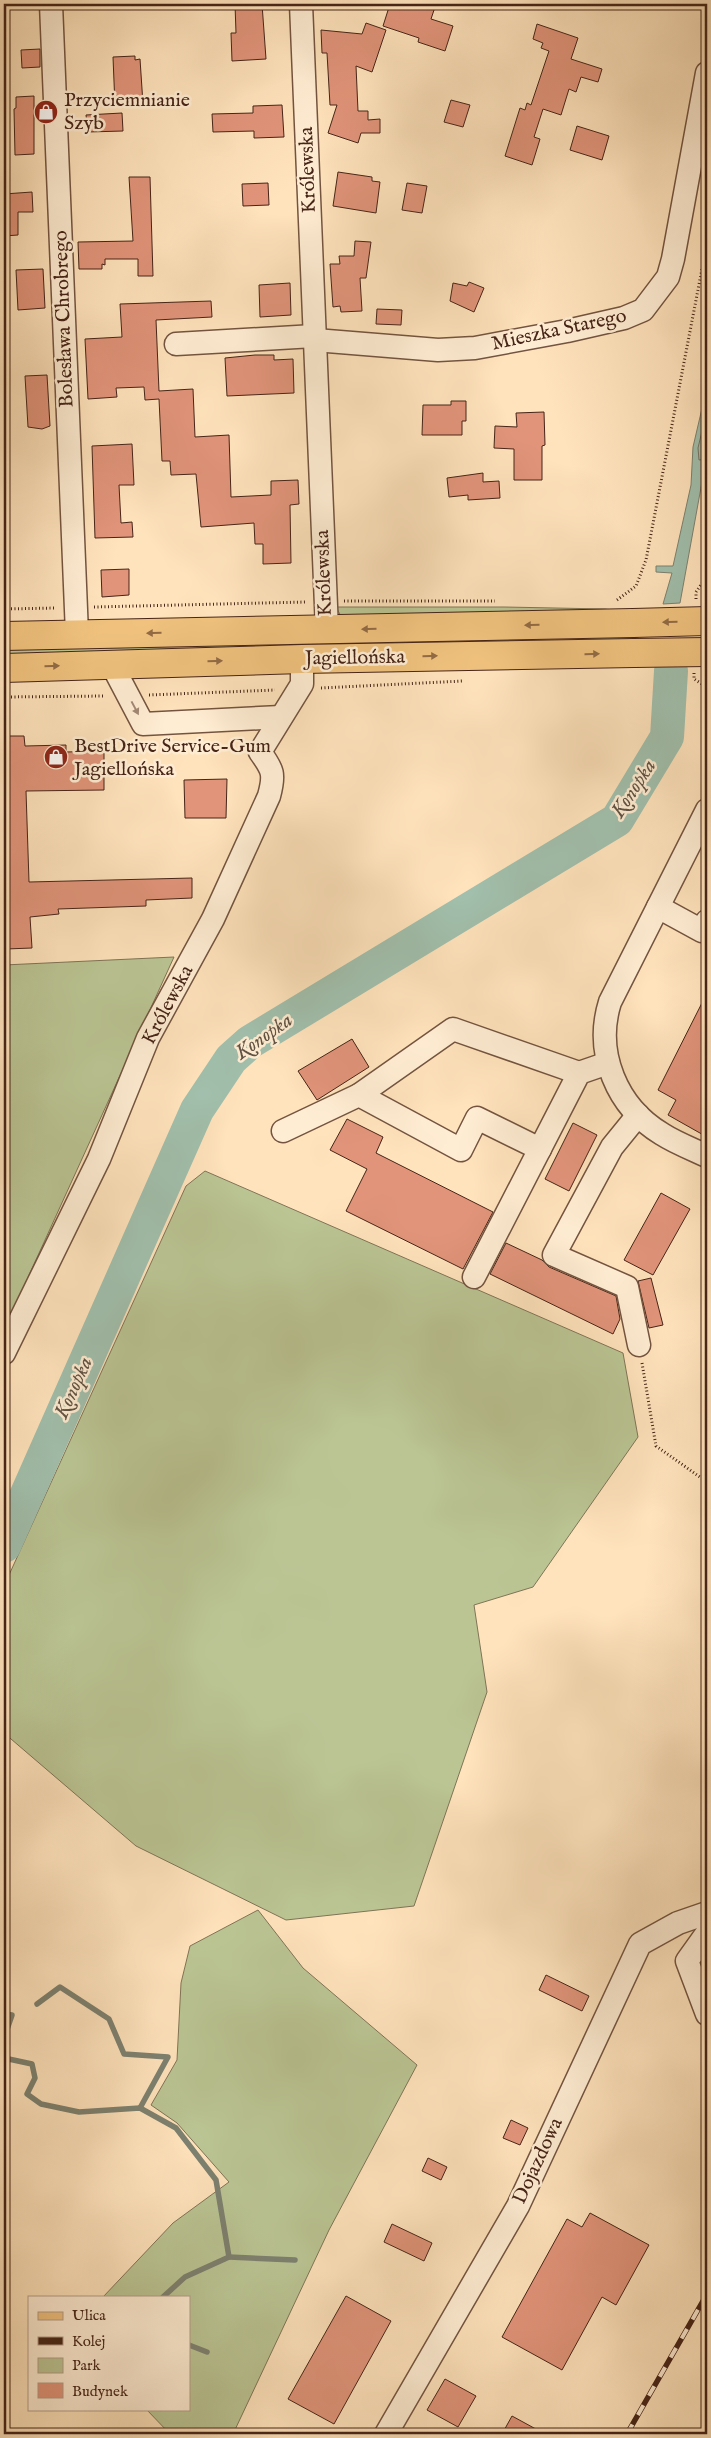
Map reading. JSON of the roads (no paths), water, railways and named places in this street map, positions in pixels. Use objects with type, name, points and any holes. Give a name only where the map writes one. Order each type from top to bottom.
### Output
[{"type":"main road","name":"Jagiellońska","points":[[4,636],[707,621]]},
{"type":"main road","name":"Jagiellońska","points":[[4,668],[302,658],[707,652]]},
{"type":"street","name":"Bolesława Chrobrego","points":[[50,4],[77,634]]},
{"type":"street","name":"Królewska","points":[[301,4],[326,630]]},
{"type":"street","name":"Mieszka Starego","points":[[314,338],[438,350],[475,348],[567,331],[624,318],[643,310],[668,277],[673,259],[707,73]]},
{"type":"street","points":[[176,344],[314,338]]},
{"type":"street","name":"Królewska","points":[[4,1353],[99,1159],[148,1038],[213,919],[269,796],[273,779],[272,769],[260,752],[302,684],[302,658]]},
{"type":"street","points":[[112,665],[143,724],[282,717]]},
{"type":"street","points":[[707,812],[610,1002],[605,1018],[604,1037],[608,1063],[618,1092],[638,1115],[662,1135],[707,1156]]},
{"type":"street","points":[[658,907],[702,931],[707,921]]},
{"type":"street","points":[[282,1131],[359,1095],[452,1029],[579,1073],[608,1063]]},
{"type":"street","points":[[474,1278],[579,1073]]},
{"type":"street","points":[[359,1095],[461,1150],[477,1118],[540,1149]]},
{"type":"street","points":[[638,1115],[612,1146],[554,1255],[627,1287],[638,1344]]},
{"type":"street","name":"Dojazdowa","points":[[386,2434],[518,2206],[640,1944],[678,1922],[707,1913]]},
{"type":"street","points":[[707,1933],[687,1961],[707,2014]]},
{"type":"water","points":[[707,387],[707,461],[680,603],[663,604],[672,573],[656,572],[656,566],[673,566],[691,485],[693,447]]},
{"type":"waterway","name":"Konopka","points":[[4,1546],[197,1110],[231,1059],[250,1042],[617,820],[667,737],[671,671]]},
{"type":"waterway","points":[[37,2004],[60,1987],[109,2019],[124,2054],[168,2057],[140,2108]]},
{"type":"waterway","points":[[4,2014],[12,2015],[4,2038]]},
{"type":"waterway","points":[[4,2058],[32,2064],[35,2078],[27,2094],[41,2104],[79,2112],[140,2108],[176,2128],[216,2180],[229,2257],[185,2277],[164,2296]]},
{"type":"waterway","points":[[229,2257],[295,2260]]},
{"type":"waterway","points":[[190,2345],[207,2352]]},
{"type":"railway","points":[[627,2434],[707,2294]]},
{"type":"place","name":"Przyciemnianie Szyb","points":[[46,112]]},
{"type":"place","name":"BestDrive Service-Gum Jagiellońska","points":[[56,757]]}]
